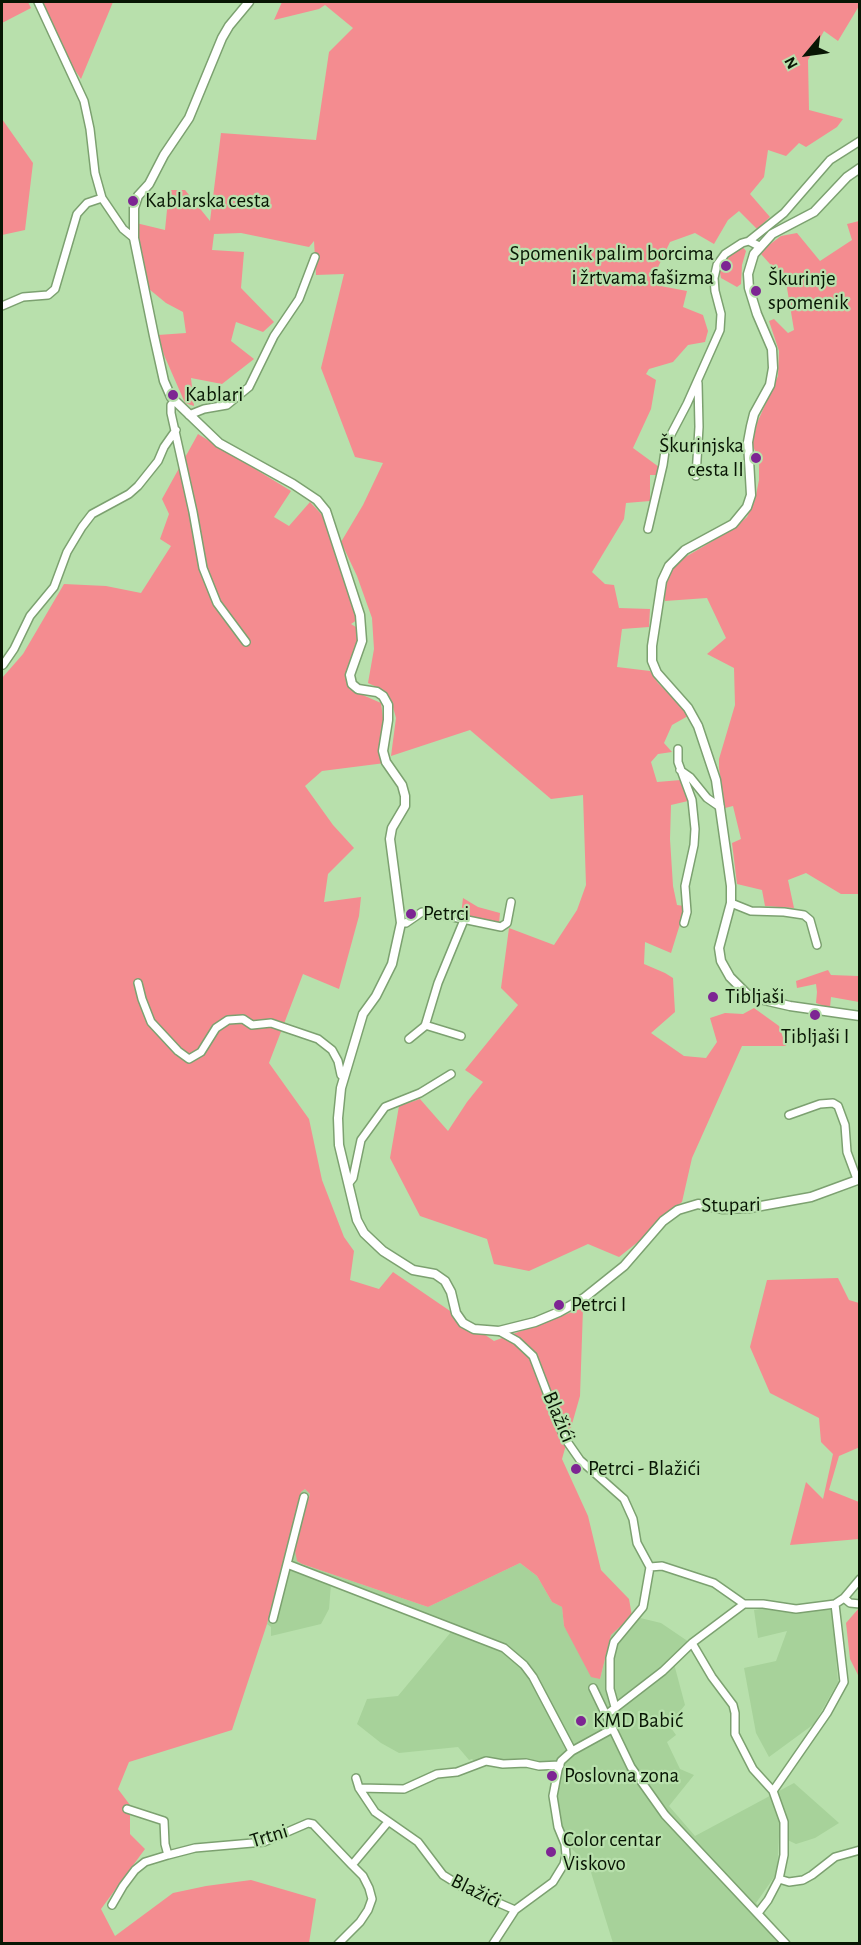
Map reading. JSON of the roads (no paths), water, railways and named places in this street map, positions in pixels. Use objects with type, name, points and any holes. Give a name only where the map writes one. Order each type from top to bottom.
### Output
[{"type":"street","points":[[38,2],[84,101],[95,173],[102,198],[123,229],[134,238]]},
{"type":"street","points":[[249,2],[229,26],[214,53],[195,108],[183,129],[164,155],[149,184],[136,199],[134,238],[164,381],[174,402],[219,443],[293,484],[317,500],[326,511],[360,615],[362,641],[350,675],[352,684],[358,689],[377,692],[383,696],[388,705],[383,751],[386,762],[402,785],[405,796],[405,806],[392,828],[390,839],[401,923],[389,971],[376,996],[363,1014],[344,1077],[338,1118],[339,1145],[357,1220],[364,1233],[383,1251],[413,1270],[435,1274],[445,1281],[451,1292],[456,1313],[462,1323],[474,1329],[499,1331]]},
{"type":"street","points":[[648,530],[666,444],[698,382],[720,330],[721,314],[715,291],[716,271],[720,260],[733,248],[749,241],[784,213],[830,160],[860,141]]},
{"type":"street","points":[[860,168],[814,212],[772,234],[759,246],[750,264],[748,282],[751,296],[772,349],[773,368],[770,385],[750,426],[748,442],[751,495],[747,507],[733,524],[685,550],[674,559],[662,581],[652,646],[652,661],[657,673],[688,708],[698,726],[716,780],[731,886],[731,903],[719,948],[721,961],[730,977],[747,994],[755,998],[860,1016]]},
{"type":"street","points":[[2,306],[23,297],[48,295],[55,289],[77,214],[87,203],[102,198]]},
{"type":"street","points":[[749,241],[759,246]]},
{"type":"street","points":[[189,415],[204,409],[227,405],[249,387],[274,336],[299,299],[315,257]]},
{"type":"street","points":[[696,476],[699,428],[698,382]]},
{"type":"street","points":[[174,402],[171,405],[171,413],[208,585],[217,603],[246,642]]},
{"type":"street","points":[[3,665],[14,649],[30,616],[54,587],[67,552],[82,527],[92,514],[129,494],[143,480],[158,461],[164,447],[176,430]]},
{"type":"street","points":[[678,749],[680,770],[692,800],[696,834],[686,879],[687,912],[684,922]]},
{"type":"street","points":[[680,770],[690,777],[707,798],[720,807]]},
{"type":"street","points":[[401,923],[406,923],[422,912],[505,926],[510,916],[511,902]]},
{"type":"street","points":[[731,903],[751,911],[804,915],[810,920],[817,945]]},
{"type":"street","points":[[409,1039],[425,1025],[438,983],[464,920]]},
{"type":"street","points":[[138,983],[151,1022],[178,1052],[189,1059],[201,1052],[216,1028],[228,1020],[243,1019],[252,1025],[271,1023],[318,1039],[332,1050],[338,1061],[341,1075],[344,1077]]},
{"type":"street","points":[[425,1025],[462,1036]]},
{"type":"street","points":[[349,1183],[353,1178],[362,1140],[385,1107],[420,1093],[451,1074]]},
{"type":"street","points":[[789,1115],[820,1104],[833,1103],[838,1106],[845,1125],[847,1152],[858,1179]]},
{"type":"street","name":"Stupari","points":[[499,1331],[535,1322],[584,1298],[624,1266],[663,1221],[678,1210],[698,1204],[723,1209],[750,1208],[811,1197],[858,1179]]},
{"type":"street","name":"Blažići","points":[[499,1331],[517,1341],[533,1356],[564,1437],[580,1460],[624,1499],[633,1518],[637,1543],[650,1567]]},
{"type":"street","points":[[273,1619],[304,1497]]},
{"type":"street","points":[[287,1564],[504,1648],[524,1665],[533,1677],[572,1751]]},
{"type":"street","points":[[615,1707],[610,1689],[610,1658],[614,1642],[644,1607],[650,1567],[662,1566],[714,1583],[744,1604],[763,1604],[796,1609],[835,1604],[844,1598],[860,1579]]},
{"type":"street","points":[[844,1598],[850,1603],[860,1604]]},
{"type":"street","points":[[606,1715],[663,1671],[692,1643],[744,1604]]},
{"type":"street","points":[[773,1791],[826,1713],[844,1682],[835,1604]]},
{"type":"street","points":[[692,1643],[712,1677],[733,1705],[735,1734],[753,1769],[773,1791],[784,1821],[784,1856],[778,1879],[768,1900],[758,1913]]},
{"type":"street","points":[[593,1688],[631,1767],[665,1815],[786,1944]]},
{"type":"street","name":"Blažići","points":[[356,1778],[359,1788],[375,1812],[418,1842],[436,1867],[452,1882],[515,1910],[553,1881],[564,1863],[565,1844],[558,1827],[553,1796],[560,1765],[572,1751],[612,1729]]},
{"type":"street","points":[[359,1788],[404,1789],[437,1774],[457,1772],[486,1761],[539,1766],[560,1765]]},
{"type":"street","points":[[127,1809],[164,1821],[168,1855]]},
{"type":"street","points":[[352,1865],[388,1822]]},
{"type":"street","name":"Trtni","points":[[112,1905],[135,1870],[145,1862],[195,1848],[264,1842],[308,1823],[313,1824],[363,1876],[372,1899],[360,1922],[338,1944]]},
{"type":"street","points":[[778,1879],[789,1882],[803,1880],[835,1857],[860,1850]]},
{"type":"street","points":[[494,1944],[515,1910]]},
{"type":"place","name":"Kablarska cesta","points":[[133,201]]},
{"type":"place","name":"Spomenik palim borcima i žrtvama fašizma","points":[[726,266]]},
{"type":"place","name":"Škurinje spomenik","points":[[756,291]]},
{"type":"place","name":"Kablari","points":[[173,395]]},
{"type":"place","name":"Škurinjska cesta II","points":[[756,458]]},
{"type":"place","name":"Petrci","points":[[411,914]]},
{"type":"place","name":"Tibljaši","points":[[713,997]]},
{"type":"place","name":"Tibljaši I","points":[[815,1015]]},
{"type":"place","name":"Petrci I","points":[[559,1305]]},
{"type":"place","name":"Petrci - Blažići","points":[[576,1469]]},
{"type":"place","name":"KMD Babić","points":[[581,1721]]},
{"type":"place","name":"Poslovna zona","points":[[552,1776]]},
{"type":"place","name":"Color centar Viskovo","points":[[551,1852]]}]
